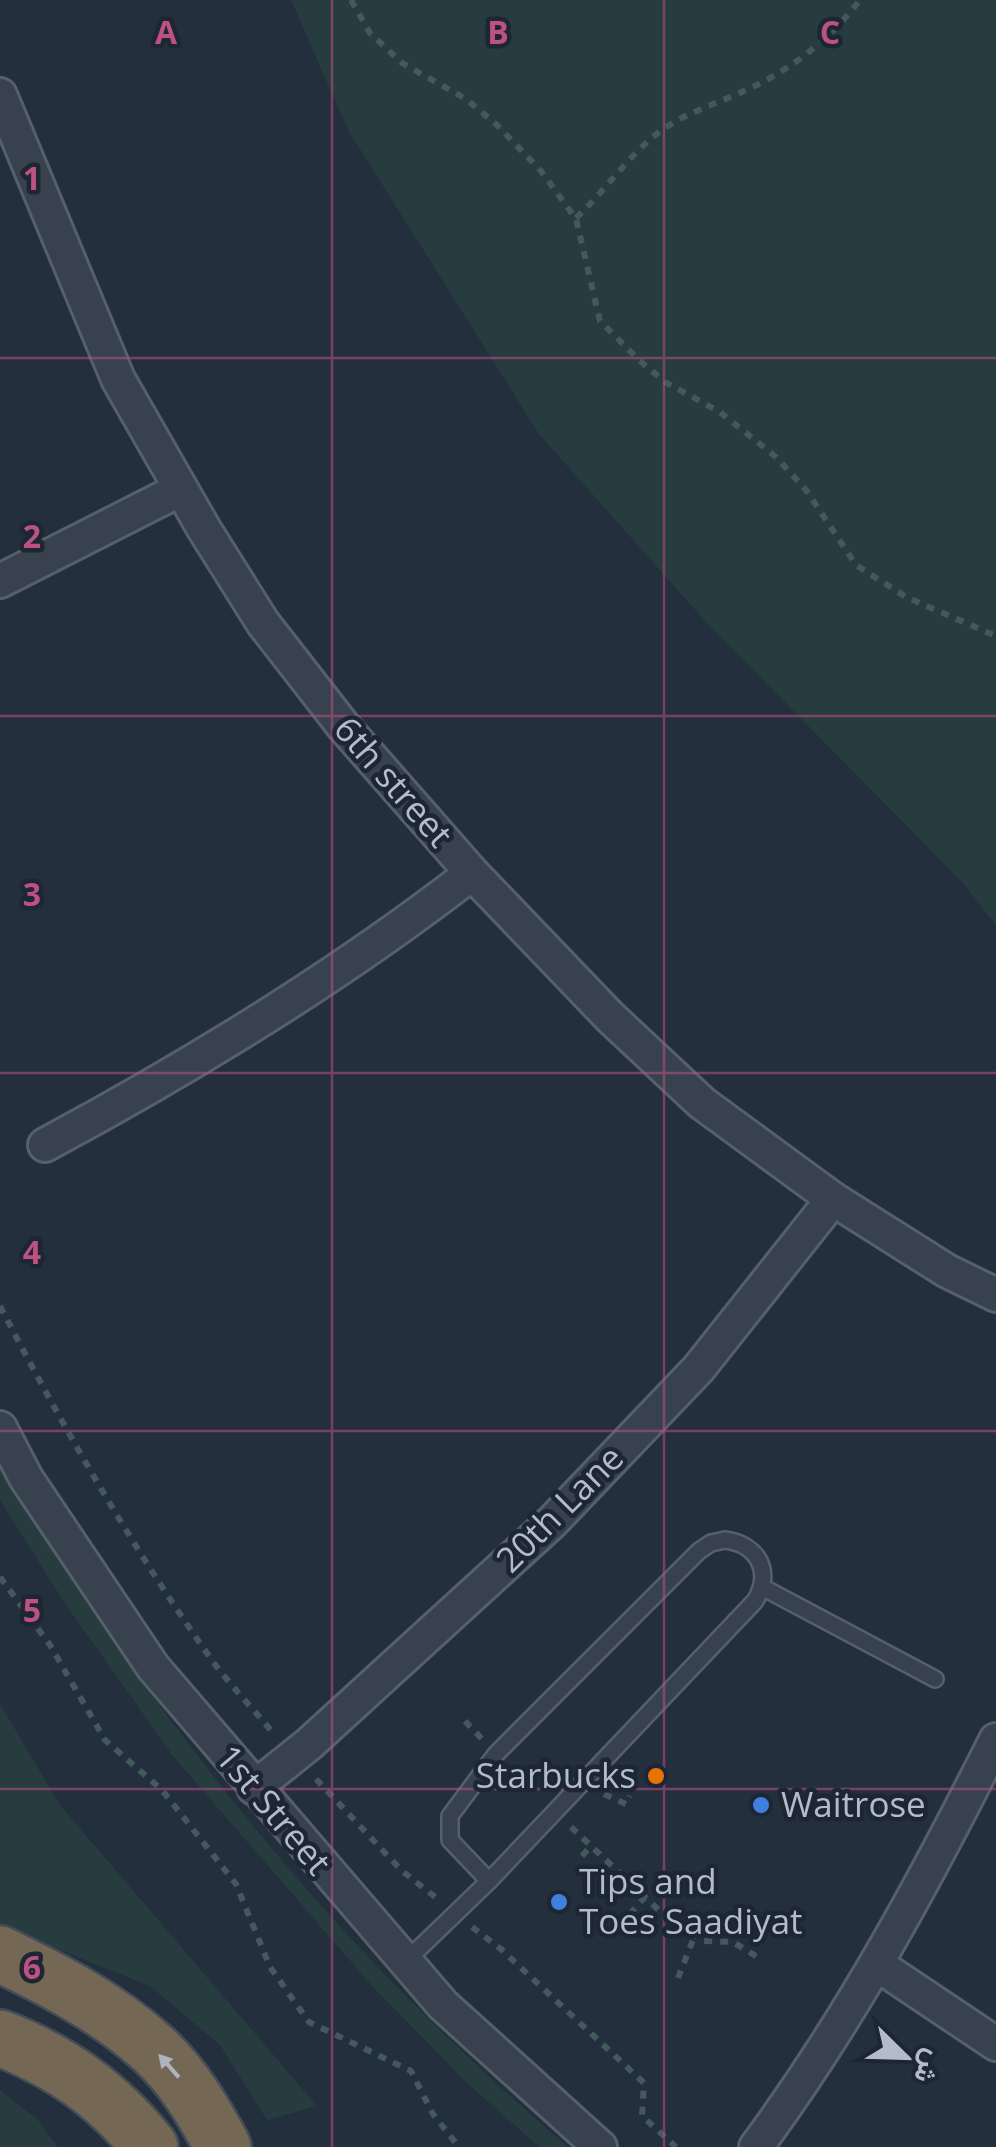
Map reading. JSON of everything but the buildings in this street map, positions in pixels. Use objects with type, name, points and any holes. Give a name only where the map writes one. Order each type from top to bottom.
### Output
[{"type":"highway","points":[[0,1954],[72,1992],[152,2047],[182,2081],[223,2147]]},
{"type":"highway","points":[[0,2038],[68,2069],[101,2094],[150,2147]]},
{"type":"street","name":"6th street","points":[[0,95],[118,379],[264,622],[344,727],[472,873],[608,1016],[702,1103],[833,1199],[947,1271],[996,1296]]},
{"type":"street","points":[[0,581],[181,489]]},
{"type":"street","points":[[45,1145],[134,1098],[279,1010],[472,873]]},
{"type":"street","name":"20th Lane","points":[[254,1788],[310,1744],[552,1522],[699,1368],[833,1199]]},
{"type":"street","name":"1st Street","points":[[0,1428],[26,1478],[153,1667],[404,1963],[444,2005],[600,2147]]},
{"type":"street","points":[[756,2147],[878,1965],[996,1740]]},
{"type":"street","points":[[878,1965],[996,2044]]},
{"type":"lane","points":[[404,1963],[488,1881],[556,1812],[755,1601],[764,1573],[760,1559],[750,1548],[738,1541],[711,1543],[496,1754],[456,1806],[448,1828],[458,1850],[488,1881]]},
{"type":"lane","points":[[762,1587],[935,1679]]},
{"type":"path","points":[[351,0],[370,33],[402,63],[466,99],[542,171],[576,218],[600,321],[639,360],[665,382],[720,412],[776,457],[806,490],[856,565],[877,581],[952,619],[996,636]]},
{"type":"path","points":[[576,218],[641,147],[666,127],[798,62],[860,0]]},
{"type":"path","points":[[0,1577],[50,1645],[105,1740],[162,1790],[236,1884],[270,1967],[310,2022],[411,2071],[433,2114],[459,2147]]},
{"type":"path","points":[[603,1794],[626,1804],[630,1796]]},
{"type":"path","points":[[556,1812],[645,1897],[683,1927],[704,1941],[733,1942],[759,1958]]},
{"type":"path","points":[[582,1856],[590,1847]]},
{"type":"path","points":[[619,1926],[645,1897]]},
{"type":"path","points":[[683,1927],[688,1916]]},
{"type":"path","points":[[678,1978],[695,1935]]},
{"type":"green space","points":[[291,0],[996,0],[996,925],[961,881],[706,622],[539,434],[348,130]]},
{"type":"green space","points":[[0,1459],[120,1649],[254,1827],[404,1994],[568,2147],[539,2147],[465,2081],[372,1986],[173,1756],[66,1605],[0,1500]]},
{"type":"green space","points":[[0,1704],[60,1805],[317,2106],[267,2120],[220,2045],[150,1986],[0,1926]]},
{"type":"green space","points":[[0,2090],[38,2120],[58,2147],[0,2147]]},
{"type":"place","name":"Starbucks","points":[[656,1776]]},
{"type":"place","name":"Waitrose","points":[[761,1805]]},
{"type":"place","name":"Tips and Toes Saadiyat","points":[[559,1902]]}]
